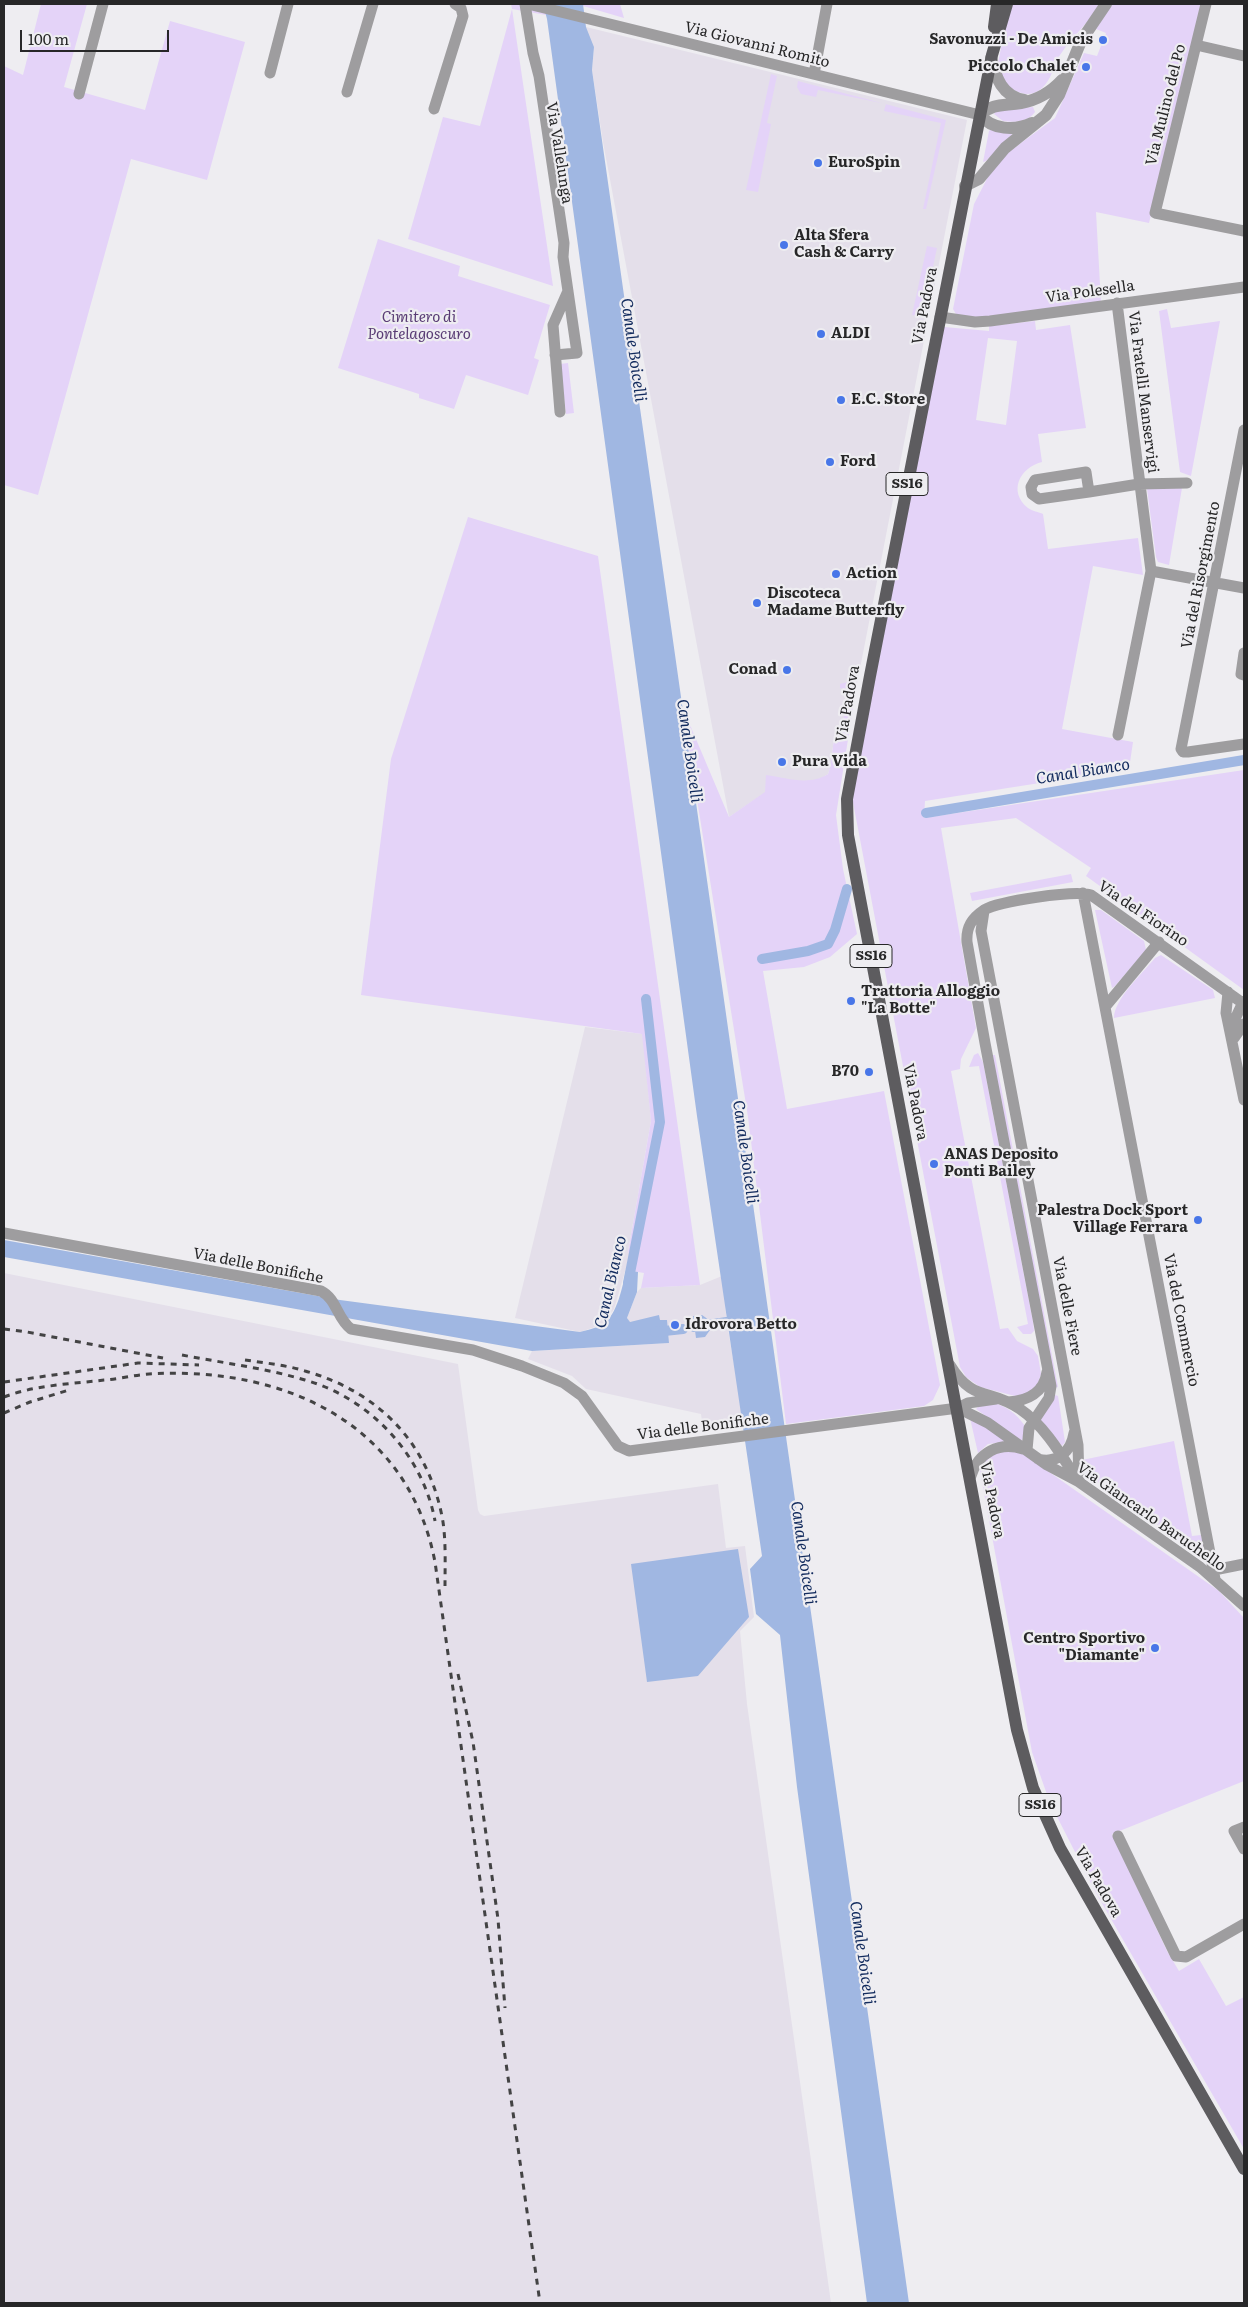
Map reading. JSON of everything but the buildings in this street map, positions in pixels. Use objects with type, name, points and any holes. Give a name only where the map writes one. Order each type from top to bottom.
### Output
[{"type":"main road","name":"Via Padova","points":[[997,4],[991,55],[980,115],[847,799],[847,818],[851,853],[1024,1760],[1035,1795],[1060,1848],[1244,2169]]},
{"type":"main road","name":"Via Padova","points":[[991,55],[1007,4]]},
{"type":"street","points":[[79,94],[103,4]]},
{"type":"street","points":[[270,73],[288,4]]},
{"type":"street","points":[[347,92],[373,4]]},
{"type":"street","points":[[434,109],[463,16],[461,8],[455,4]]},
{"type":"street","points":[[814,74],[827,4]]},
{"type":"street","points":[[965,186],[979,179],[1005,148],[1038,123],[1051,108],[1059,96],[1082,41],[1106,4]]},
{"type":"street","name":"Via Mulino del Po","points":[[1206,4],[1155,213],[1244,231]]},
{"type":"street","name":"Via Giovanni Romito","points":[[530,5],[980,115]]},
{"type":"street","name":"Via Vallelunga","points":[[530,5],[533,53],[539,76],[564,243],[563,257],[577,352],[556,355]]},
{"type":"street","points":[[1196,46],[1244,56]]},
{"type":"street","points":[[991,55],[994,72],[1003,89],[1011,96],[1031,100]]},
{"type":"street","points":[[1051,108],[1031,123],[1017,128],[993,125],[980,115],[993,106],[1031,100],[1049,92],[1066,76]]},
{"type":"street","name":"Via Polesella","points":[[940,317],[975,322],[990,321],[1244,287]]},
{"type":"street","points":[[560,412],[553,325],[568,291]]},
{"type":"street","name":"Via Fratelli Manservigi","points":[[1116,303],[1151,571],[1118,735]]},
{"type":"street","name":"Via del Risorgimento","points":[[1244,430],[1238,489],[1214,583],[1181,750],[1183,752],[1244,744]]},
{"type":"street","name":"Via Fratelli Manservigi","points":[[1088,492],[1086,472],[1039,478],[1030,487],[1032,494],[1039,499],[1088,492],[1139,484],[1187,483]]},
{"type":"street","points":[[1151,571],[1244,588]]},
{"type":"street","points":[[1244,654],[1241,674],[1244,675]]},
{"type":"street","name":"Via del Fiorino","points":[[984,911],[998,905],[1069,893],[1083,893],[1102,901],[1244,1003]]},
{"type":"street","name":"Via del Commercio","points":[[1083,893],[1215,1575]]},
{"type":"street","name":"Via delle Fiere","points":[[984,911],[981,930],[1078,1445],[1079,1482]]},
{"type":"street","name":"Via delle Fiere","points":[[984,911],[970,924],[967,933],[984,1043],[1051,1386],[1049,1398],[1029,1428],[1027,1450]]},
{"type":"street","points":[[1106,1007],[1159,942]]},
{"type":"street","points":[[1228,992],[1225,1007],[1235,1044],[1244,1100]]},
{"type":"street","points":[[1235,1044],[1234,1024],[1244,1003]]},
{"type":"street","points":[[1235,1044],[1244,1024]]},
{"type":"street","points":[[984,1043],[1001,1040]]},
{"type":"street","name":"Via delle Bonifiche","points":[[4,1233],[321,1291],[327,1294],[347,1326],[358,1332],[446,1344],[473,1350],[522,1366],[564,1383],[582,1396],[618,1446],[624,1450],[638,1451],[958,1408],[968,1403],[1002,1400]]},
{"type":"street","points":[[950,1365],[958,1378],[969,1389],[1019,1408],[1034,1422],[1062,1455],[1079,1482]]},
{"type":"street","points":[[1002,1400],[1021,1401],[1033,1396],[1046,1380],[1047,1368]]},
{"type":"street","name":"Via Giancarlo Baruchello","points":[[958,1408],[982,1419],[1037,1458],[1079,1482],[1215,1575],[1244,1606]]},
{"type":"street","points":[[1062,1455],[1071,1445],[1075,1429]]},
{"type":"street","points":[[971,1476],[977,1461],[990,1451],[1013,1446],[1027,1450]]},
{"type":"street","name":"Via Giancarlo Baruchello","points":[[1037,1458],[1046,1461],[1062,1455]]},
{"type":"street","points":[[1215,1575],[1244,1564]]},
{"type":"street","points":[[1244,1827],[1234,1831],[1244,1849]]},
{"type":"street","points":[[1118,1836],[1172,1952],[1177,1957],[1186,1958],[1244,1924]]},
{"type":"shaded area","points":[[586,27],[967,120],[856,689],[854,685],[847,689],[842,733],[835,732],[828,774],[822,778],[765,793],[729,817],[603,142],[592,70],[594,47]]},
{"type":"shaded area","points":[[585,1027],[643,1034],[651,1121],[628,1251],[630,1255],[614,1309],[604,1324],[580,1332],[515,1318]]},
{"type":"shaded area","points":[[4,1273],[458,1364],[478,1510],[484,1516],[718,1484],[726,1548],[745,1546],[754,1617],[740,1631],[747,1704],[831,2303],[4,2303]]},
{"type":"shaded area","points":[[722,1276],[727,1323],[744,1424],[703,1429],[701,1414],[586,1389],[572,1376],[528,1359],[532,1351],[669,1343],[666,1320],[629,1322],[627,1318],[637,1292],[641,1288],[700,1285]]},
{"type":"green space","points":[[41,4],[87,4],[64,87],[145,110],[170,21],[245,42],[207,180],[131,159],[38,495],[4,485],[4,66],[23,75]]},
{"type":"green space","points":[[511,4],[543,4],[546,15],[512,9]]},
{"type":"green space","points":[[583,4],[620,4],[624,18],[583,6]]},
{"type":"green space","points":[[1010,4],[1103,4],[1060,55],[1046,84],[1034,93],[1025,94],[1005,85],[998,63]]},
{"type":"green space","points":[[1112,4],[1203,4],[1149,223],[1096,212],[1101,303],[986,319],[956,314],[953,309],[974,204],[990,173],[1002,157],[1055,118],[1084,53],[1097,56],[1106,33],[1096,29]]},
{"type":"green space","points":[[512,9],[553,286],[408,239],[443,117],[480,126]]},
{"type":"green space","points":[[771,74],[777,76],[767,123],[771,124],[758,192],[746,190]]},
{"type":"green space","points":[[798,81],[883,103],[818,90],[816,97],[801,94],[797,87]]},
{"type":"green space","points":[[886,104],[946,120],[926,209],[923,209],[941,123],[884,111]]},
{"type":"green space","points":[[1033,107],[1035,112],[1029,118],[1020,121],[1003,121],[994,114],[996,110]]},
{"type":"green space","points":[[991,129],[1011,132],[1012,135],[983,162],[989,131]]},
{"type":"green space","name":"Cimitero di Pontelagoscuro","points":[[378,239],[460,266],[458,276],[550,305],[534,358],[539,360],[528,395],[466,375],[454,409],[419,398],[419,394],[338,368]]},
{"type":"green space","points":[[927,246],[937,248],[922,317],[912,315]]},
{"type":"green space","points":[[1167,309],[1171,328],[1220,321],[1191,476],[1180,472],[1159,311]]},
{"type":"green space","points":[[1035,321],[1036,330],[1070,325],[1086,428],[1038,434],[1042,462],[1027,469],[1022,475],[1019,481],[1019,495],[1022,502],[1028,508],[1043,514],[1048,549],[1138,538],[1143,575],[1093,566],[1062,729],[1133,742],[1129,769],[925,801],[924,818],[1244,770],[1244,990],[1086,876],[1091,868],[1016,818],[941,828],[976,1028],[961,1059],[960,1069],[951,1071],[1000,1329],[1008,1328],[1017,1341],[1033,1349],[1038,1356],[1041,1374],[1038,1384],[1031,1390],[1024,1395],[1015,1396],[980,1387],[966,1377],[960,1367],[852,797],[944,327],[989,331],[989,326]],"holes":[[[988,338],[1017,341],[1006,425],[976,420]]]},
{"type":"green space","points":[[568,363],[574,413],[566,414],[560,364]]},
{"type":"green space","points":[[1182,488],[1169,565],[1158,562],[1156,557],[1147,489]]},
{"type":"green space","points":[[468,517],[598,556],[700,1285],[641,1288],[644,1273],[626,1270],[651,1121],[642,1034],[361,995],[391,759]]},
{"type":"green space","points":[[851,681],[856,689],[836,815],[843,869],[857,934],[830,957],[804,967],[763,971],[787,1109],[884,1091],[940,1385],[933,1400],[924,1406],[786,1424],[748,1117],[682,706],[729,817],[765,792],[766,775],[813,780],[828,774],[835,732],[842,732],[847,689],[840,688],[840,684]]},
{"type":"green space","points":[[1071,874],[1073,882],[972,901],[970,893]]},
{"type":"green space","points":[[1095,910],[1101,910],[1144,941],[1146,950],[1112,988]]},
{"type":"green space","points":[[1161,955],[1213,990],[1215,998],[1114,1018],[1115,1011],[1124,995],[1155,958]]},
{"type":"green space","points":[[978,1053],[983,1062],[1033,1322],[1034,1331],[1031,1334],[1023,1334],[1017,1327],[1028,1324],[979,1066],[969,1067],[974,1055]]},
{"type":"green space","points":[[992,1055],[995,1055],[1058,1387],[1055,1388]]},
{"type":"green space","points":[[1055,1395],[1058,1396],[1065,1442],[1062,1446],[1039,1420]]},
{"type":"green space","points":[[992,1402],[1011,1411],[1022,1421],[1025,1426],[1022,1442],[976,1409],[981,1404]]},
{"type":"green space","points":[[970,1418],[1009,1441],[988,1444],[978,1453]]},
{"type":"green space","points":[[1174,1441],[1192,1536],[1201,1535],[1204,1549],[1202,1553],[1197,1553],[1091,1479],[1086,1472],[1082,1460]]},
{"type":"green space","points":[[1006,1449],[1022,1453],[1219,1591],[1244,1618],[1244,1781],[1112,1834],[1167,1951],[1179,1971],[1199,1959],[1226,2006],[1244,1997],[1244,2149],[1096,1893],[1050,1803],[1032,1752],[979,1466],[988,1456]]},
{"type":"water","name":"Canale Boicelli","points":[[543,4],[583,4],[586,27],[594,47],[592,70],[909,2303],[867,2303],[797,1787],[780,1635],[756,1614],[750,1569],[762,1556],[697,1116],[547,19]]},
{"type":"water","points":[[4,1240],[340,1300],[580,1332],[598,1327],[608,1320],[619,1300],[626,1270],[638,1272],[637,1292],[627,1318],[630,1322],[659,1315],[660,1320],[667,1320],[669,1343],[532,1351],[4,1257]]},
{"type":"water","points":[[702,1315],[709,1320],[710,1330],[705,1337],[696,1338],[693,1316]]},
{"type":"water","points":[[738,1549],[749,1617],[698,1676],[647,1682],[631,1564]]},
{"type":"waterway","name":"Canal Bianco","points":[[926,813],[1244,760]]},
{"type":"waterway","name":"Canal Bianco","points":[[762,959],[808,951],[828,944],[835,930],[847,889]]},
{"type":"waterway","name":"Canal Bianco","points":[[628,1283],[660,1122],[646,999]]},
{"type":"waterway","points":[[694,1327],[740,1320]]},
{"type":"waterway","points":[[655,1332],[683,1329]]},
{"type":"railway","points":[[4,1329],[163,1358]]},
{"type":"railway","points":[[182,1355],[290,1376],[329,1389],[351,1400],[372,1415],[390,1432],[406,1452],[419,1474],[429,1497],[435,1521]]},
{"type":"railway","points":[[245,1360],[290,1367],[332,1380],[378,1408],[397,1425],[413,1446],[426,1469],[436,1494],[444,1530],[445,1586]]},
{"type":"railway","points":[[4,1382],[138,1363],[199,1365]]},
{"type":"railway","points":[[4,1397],[41,1387],[149,1374],[198,1374],[246,1380],[290,1393],[331,1412],[367,1438],[397,1472],[420,1513],[435,1562],[540,2303]]},
{"type":"railway","points":[[4,1413],[30,1402],[69,1390]]},
{"type":"railway","points":[[458,1674],[473,1742],[498,1919],[505,2008]]},
{"type":"place","name":"Savonuzzi - De Amicis","points":[[1103,40]]},
{"type":"place","name":"Piccolo Chalet","points":[[1086,67]]},
{"type":"place","name":"EuroSpin","points":[[818,163]]},
{"type":"place","name":"Alta Sfera Cash & Carry","points":[[784,245]]},
{"type":"place","name":"ALDI","points":[[821,334]]},
{"type":"place","name":"E.C. Store","points":[[841,400]]},
{"type":"place","name":"Ford","points":[[830,462]]},
{"type":"place","name":"Action","points":[[836,574]]},
{"type":"place","name":"Discoteca Madame Butterfly","points":[[757,603]]},
{"type":"place","name":"Conad","points":[[787,670]]},
{"type":"place","name":"Pura Vida","points":[[782,762]]},
{"type":"place","name":"Trattoria Alloggio \"La Botte\"","points":[[851,1001]]},
{"type":"place","name":"B70","points":[[869,1072]]},
{"type":"place","name":"ANAS Deposito Ponti Bailey","points":[[934,1164]]},
{"type":"place","name":"Palestra Dock Sport Village Ferrara","points":[[1198,1220]]},
{"type":"place","name":"Idrovora Betto","points":[[675,1325]]},
{"type":"place","name":"Centro Sportivo \"Diamante\"","points":[[1155,1648]]}]
